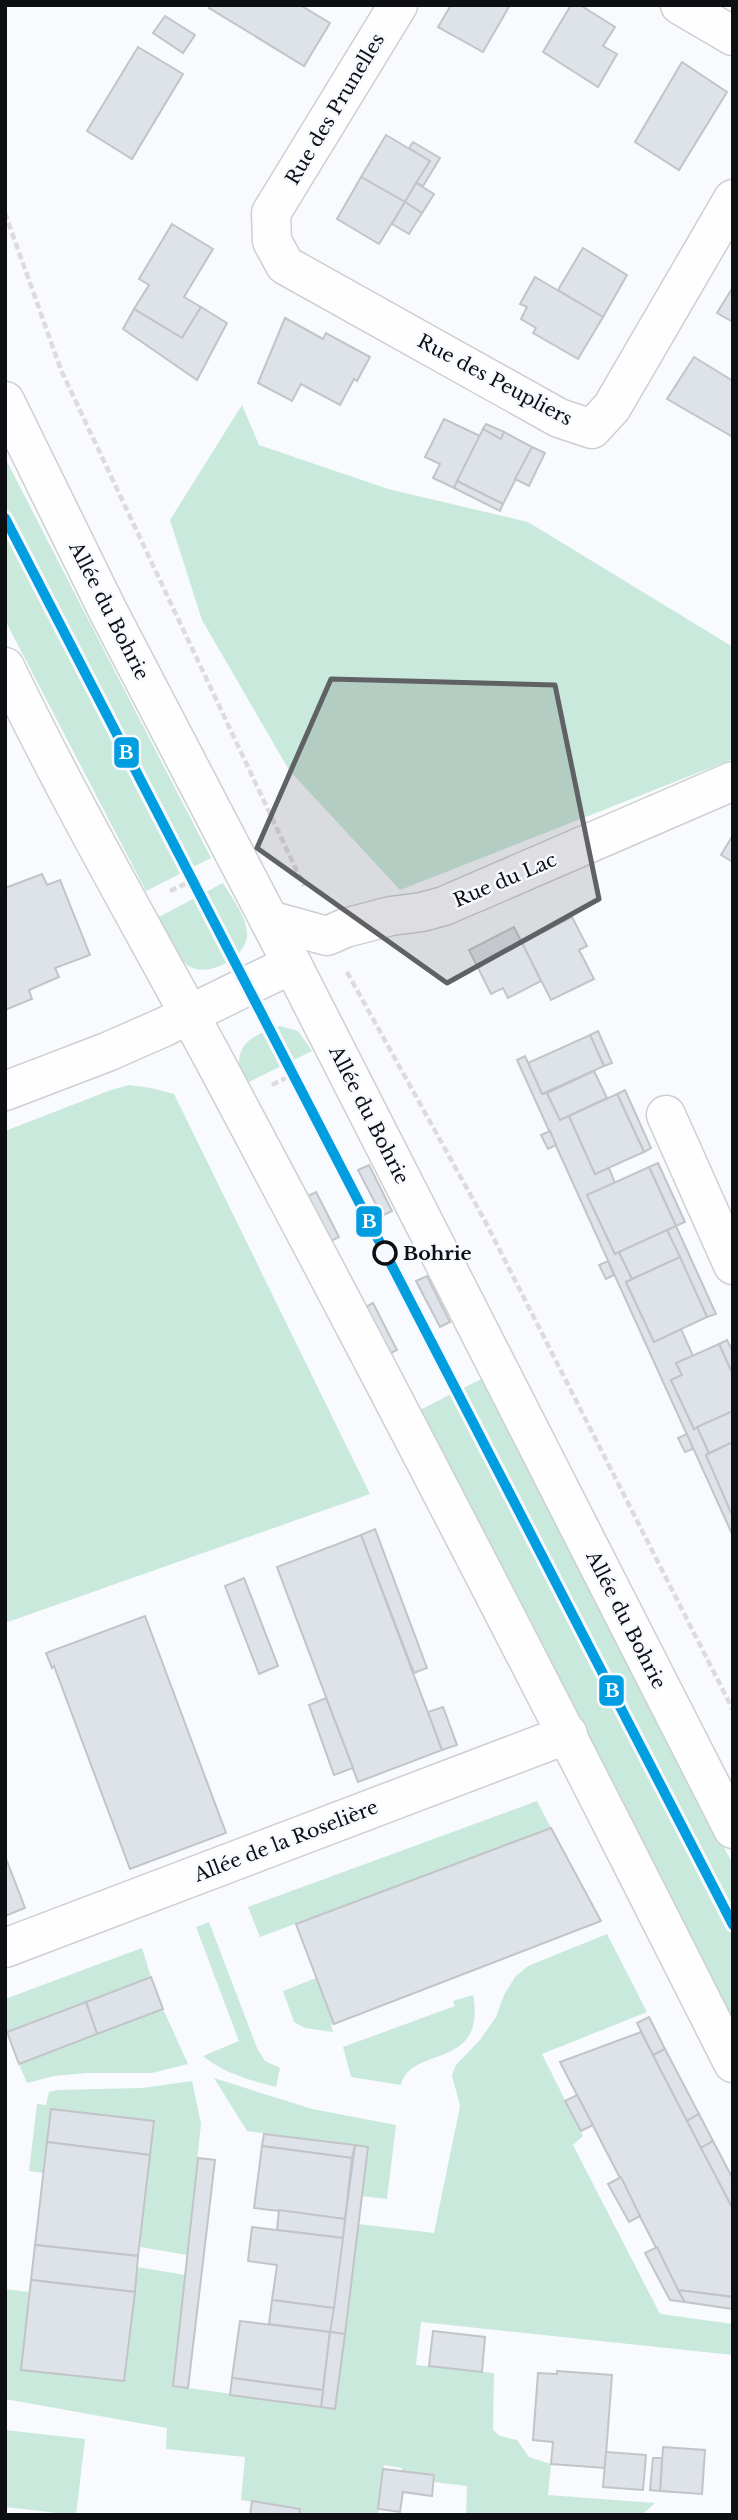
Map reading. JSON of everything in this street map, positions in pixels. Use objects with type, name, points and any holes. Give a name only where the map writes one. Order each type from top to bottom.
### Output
[{"type":"main road","name":"Rue des Prunelles","points":[[271,213],[398,5]]},
{"type":"main road","points":[[680,5],[733,36]]},
{"type":"main road","name":"Rue des Peupliers","points":[[271,213],[272,241],[285,265],[559,418],[592,429],[612,407],[733,199]]},
{"type":"main road","name":"Allée du Bohrie","points":[[5,401],[108,611],[292,964],[733,1829]]},
{"type":"main road","points":[[5,667],[568,1734],[733,2063]]},
{"type":"main road","name":"Rue du Lac","points":[[269,920],[327,936],[345,928],[391,916],[444,906],[733,781]]},
{"type":"main road","points":[[5,1091],[107,1052],[189,1016],[292,964]]},
{"type":"main road","points":[[666,1115],[730,1252]]},
{"type":"main road","name":"Allée de la Roselière","points":[[5,1948],[568,1734]]},
{"type":"path","points":[[5,212],[61,370],[308,895]]},
{"type":"path","points":[[345,969],[485,1220],[733,1710]]},
{"type":"highlighted area","points":[[331,679],[555,685],[599,899],[447,983],[257,848]]},
{"type":"green space","points":[[242,405],[259,445],[388,489],[528,522],[733,647],[733,759],[400,890],[289,770],[202,620],[170,520]]},
{"type":"green space","points":[[5,458],[211,858],[146,891],[5,620]]},
{"type":"green space","points":[[223,883],[244,920],[246,941],[234,958],[225,964],[204,970],[194,969],[177,954],[159,917]]},
{"type":"green space","points":[[280,1026],[298,1031],[312,1051],[245,1084],[239,1062],[244,1046],[258,1034]]},
{"type":"green space","points":[[129,1085],[174,1094],[370,1494],[5,1623],[5,1131]]},
{"type":"green space","points":[[483,1378],[733,1865],[733,2027],[414,1413]]},
{"type":"green space","points":[[537,1801],[551,1828],[260,1937],[248,1907]]},
{"type":"green space","points":[[209,1922],[257,2048],[265,2061],[280,2068],[276,2087],[229,2072],[203,2056],[239,2041],[196,1927]]},
{"type":"green space","points":[[607,1934],[647,2012],[542,2054],[583,2136],[573,2145],[660,2314],[733,2324],[733,2355],[421,2322],[416,2365],[494,2373],[493,2430],[500,2436],[517,2440],[529,2457],[551,2464],[548,2495],[655,2503],[642,2515],[466,2515],[467,2486],[434,2482],[434,2475],[402,2472],[402,2468],[384,2465],[378,2515],[299,2515],[299,2509],[241,2500],[245,2457],[166,2449],[167,2428],[5,2399],[5,2289],[29,2292],[21,2370],[123,2381],[137,2267],[185,2275],[173,2386],[334,2408],[358,2224],[434,2233],[460,2106],[452,2075],[456,2065],[480,2040],[496,2017],[504,1995],[515,1977],[528,1966]]},
{"type":"green space","points":[[142,1948],[151,1977],[7,2032],[5,1999]]},
{"type":"green space","points":[[316,1978],[334,2024],[331,2025],[333,2032],[305,2028],[294,2022],[283,1991]]},
{"type":"green space","points":[[473,1995],[474,2019],[469,2036],[446,2054],[418,2065],[407,2073],[401,2085],[351,2077],[343,2047],[455,2006],[453,2001]]},
{"type":"green space","points":[[163,2009],[188,2064],[152,2073],[87,2073],[54,2076],[27,2083],[19,2064]]},
{"type":"green space","points":[[214,2078],[312,2109],[396,2125],[387,2199],[362,2196],[368,2147],[247,2131]]},
{"type":"green space","points":[[192,2081],[201,2124],[187,2255],[140,2247],[153,2121],[51,2109],[43,2173],[29,2171],[37,2104],[46,2105],[49,2092],[142,2088]]},
{"type":"green space","points":[[5,2430],[85,2439],[76,2515],[5,2507]]},
{"type":"building","points":[[210,5],[300,5],[330,23],[304,66],[209,8]]},
{"type":"building","points":[[451,5],[510,5],[483,52],[438,27]]},
{"type":"building","points":[[571,5],[580,5],[615,27],[603,46],[617,54],[598,87],[543,52]]},
{"type":"building","points":[[165,16],[195,35],[183,53],[153,33]]},
{"type":"building","points":[[138,47],[183,74],[132,159],[87,131]]},
{"type":"building","points":[[682,62],[727,92],[679,170],[635,142]]},
{"type":"building","points":[[386,135],[430,161],[405,202],[361,177]]},
{"type":"building","points":[[413,142],[440,158],[423,186],[416,183],[430,161],[409,148]]},
{"type":"building","points":[[361,177],[405,202],[379,244],[337,219]]},
{"type":"building","points":[[416,183],[434,194],[422,213],[405,202]]},
{"type":"building","points":[[405,202],[422,213],[409,234],[392,224]]},
{"type":"building","points":[[172,224],[213,249],[184,297],[201,307],[182,338],[134,309],[149,285],[139,279]]},
{"type":"building","points":[[583,248],[627,275],[603,317],[558,290]]},
{"type":"building","points":[[535,277],[603,317],[578,359],[533,333],[536,328],[521,319],[527,307],[520,304]]},
{"type":"building","points":[[733,287],[733,322],[717,313]]},
{"type":"building","points":[[201,307],[227,323],[197,380],[123,329],[134,309],[182,338]]},
{"type":"building","points":[[285,318],[323,339],[326,333],[370,357],[340,405],[301,384],[292,401],[258,383]]},
{"type":"building","points":[[694,357],[733,381],[733,437],[667,399]]},
{"type":"building","points":[[444,419],[480,436],[454,488],[433,478],[440,464],[425,457]]},
{"type":"building","points":[[486,424],[504,432],[501,439],[483,429]]},
{"type":"building","points":[[483,429],[501,439],[504,432],[532,447],[503,504],[457,481]]},
{"type":"building","points":[[532,447],[545,453],[529,486],[515,479]]},
{"type":"building","points":[[457,481],[503,504],[500,511],[454,488]]},
{"type":"building","points":[[733,835],[733,862],[721,855]]},
{"type":"building","points":[[42,874],[47,885],[60,880],[90,955],[55,968],[59,977],[29,990],[32,999],[5,1010],[5,888]]},
{"type":"building","points":[[572,917],[587,946],[579,950],[594,979],[551,1000],[522,943]]},
{"type":"building","points":[[514,927],[541,981],[508,998],[503,988],[491,994],[469,950]]},
{"type":"building","points":[[598,1031],[612,1063],[604,1066],[590,1035]]},
{"type":"building","points":[[590,1035],[604,1066],[542,1094],[528,1063]]},
{"type":"building","points":[[525,1056],[542,1094],[547,1093],[560,1120],[569,1116],[595,1174],[609,1168],[615,1183],[587,1195],[615,1254],[619,1252],[632,1279],[626,1282],[654,1342],[681,1329],[693,1356],[676,1363],[682,1375],[671,1380],[694,1429],[697,1427],[709,1453],[706,1455],[733,1515],[733,1536],[517,1060]]},
{"type":"building","points":[[594,1071],[607,1098],[560,1120],[547,1093]]},
{"type":"building","points":[[625,1090],[651,1148],[644,1152],[617,1094]]},
{"type":"building","points":[[617,1094],[644,1152],[595,1174],[569,1116]]},
{"type":"building","points":[[550,1131],[556,1145],[548,1149],[541,1135]]},
{"type":"building","points":[[658,1163],[685,1222],[676,1226],[649,1167]]},
{"type":"building","points":[[369,1165],[392,1211],[382,1216],[358,1170]]},
{"type":"building","points":[[649,1167],[676,1226],[615,1254],[587,1195]]},
{"type":"building","points":[[316,1192],[339,1237],[329,1242],[306,1197]]},
{"type":"building","points":[[676,1226],[716,1314],[707,1317],[667,1230]]},
{"type":"building","points":[[667,1230],[680,1257],[632,1279],[619,1252]]},
{"type":"building","points":[[680,1257],[707,1317],[654,1342],[626,1282]]},
{"type":"building","points":[[608,1261],[614,1275],[606,1279],[599,1265]]},
{"type":"building","points":[[427,1276],[450,1322],[440,1327],[416,1281]]},
{"type":"building","points":[[373,1303],[397,1350],[387,1355],[364,1308]]},
{"type":"building","points":[[727,1340],[733,1352],[733,1375],[719,1344]]},
{"type":"building","points":[[719,1344],[733,1375],[733,1411],[694,1429],[671,1380],[682,1375],[676,1363]]},
{"type":"building","points":[[733,1411],[733,1442],[709,1453],[697,1427]]},
{"type":"building","points":[[687,1434],[693,1449],[685,1452],[678,1438]]},
{"type":"building","points":[[733,1442],[733,1515],[732,1515],[706,1455]]},
{"type":"building","points":[[375,1529],[427,1668],[414,1673],[361,1535]]},
{"type":"building","points":[[361,1535],[442,1750],[358,1782],[277,1567]]},
{"type":"building","points":[[244,1578],[278,1666],[259,1674],[225,1586]]},
{"type":"building","points":[[145,1616],[226,1833],[130,1869],[54,1666],[52,1668],[46,1653]]},
{"type":"building","points":[[326,1698],[353,1768],[334,1775],[309,1705]]},
{"type":"building","points":[[443,1707],[457,1745],[442,1750],[428,1712]]},
{"type":"building","points":[[551,1828],[601,1921],[334,2024],[296,1924]]},
{"type":"building","points":[[5,1856],[25,1908],[5,1916]]},
{"type":"building","points":[[151,1977],[163,2009],[97,2034],[86,2002]]},
{"type":"building","points":[[86,2002],[97,2034],[19,2064],[7,2032]]},
{"type":"building","points":[[649,2017],[665,2049],[653,2055],[637,2023]]},
{"type":"building","points":[[641,2032],[733,2209],[733,2297],[678,2290],[560,2062]]},
{"type":"building","points":[[665,2049],[699,2114],[687,2121],[653,2055]]},
{"type":"building","points":[[577,2095],[593,2125],[581,2131],[565,2101]]},
{"type":"building","points":[[51,2109],[154,2121],[150,2155],[47,2142]]},
{"type":"building","points":[[699,2114],[713,2141],[701,2148],[687,2121]]},
{"type":"building","points":[[264,2134],[355,2145],[352,2158],[262,2146]]},
{"type":"building","points":[[713,2141],[733,2179],[733,2209],[701,2148]]},
{"type":"building","points":[[47,2142],[150,2155],[138,2256],[35,2245]]},
{"type":"building","points":[[355,2145],[368,2147],[345,2334],[330,2332]]},
{"type":"building","points":[[262,2146],[352,2158],[345,2219],[254,2208]]},
{"type":"building","points":[[198,2158],[215,2160],[188,2388],[173,2386]]},
{"type":"building","points":[[621,2177],[640,2216],[629,2222],[608,2184]]},
{"type":"building","points":[[279,2210],[345,2219],[343,2238],[277,2230]]},
{"type":"building","points":[[252,2227],[343,2238],[334,2308],[272,2300],[277,2265],[248,2261]]},
{"type":"building","points":[[35,2245],[138,2256],[135,2292],[31,2280]]},
{"type":"building","points":[[657,2247],[685,2302],[670,2300],[645,2253]]},
{"type":"building","points":[[31,2280],[135,2292],[124,2381],[21,2370]]},
{"type":"building","points":[[678,2290],[733,2297],[733,2309],[685,2302]]},
{"type":"building","points":[[272,2300],[334,2308],[330,2332],[269,2324]]},
{"type":"building","points":[[240,2321],[330,2332],[323,2390],[232,2378]]},
{"type":"building","points":[[433,2331],[485,2337],[482,2372],[429,2366]]},
{"type":"building","points":[[330,2332],[345,2334],[335,2409],[321,2407]]},
{"type":"building","points":[[557,2371],[612,2375],[605,2468],[551,2464],[553,2442],[533,2440],[538,2373],[557,2374]]},
{"type":"building","points":[[232,2378],[323,2390],[321,2407],[230,2395]]},
{"type":"building","points":[[663,2447],[705,2450],[702,2494],[660,2491]]},
{"type":"building","points":[[606,2452],[646,2455],[643,2490],[603,2487]]},
{"type":"building","points":[[653,2458],[662,2458],[660,2491],[650,2490]]},
{"type":"building","points":[[383,2469],[434,2475],[432,2496],[403,2492],[400,2512],[378,2509]]},
{"type":"building","points":[[252,2501],[300,2509],[299,2515],[250,2515]]},
{"type":"transit line","name":"B","points":[[5,518],[733,1925]]},
{"type":"place","name":"Bohrie","points":[[385,1253]]}]
